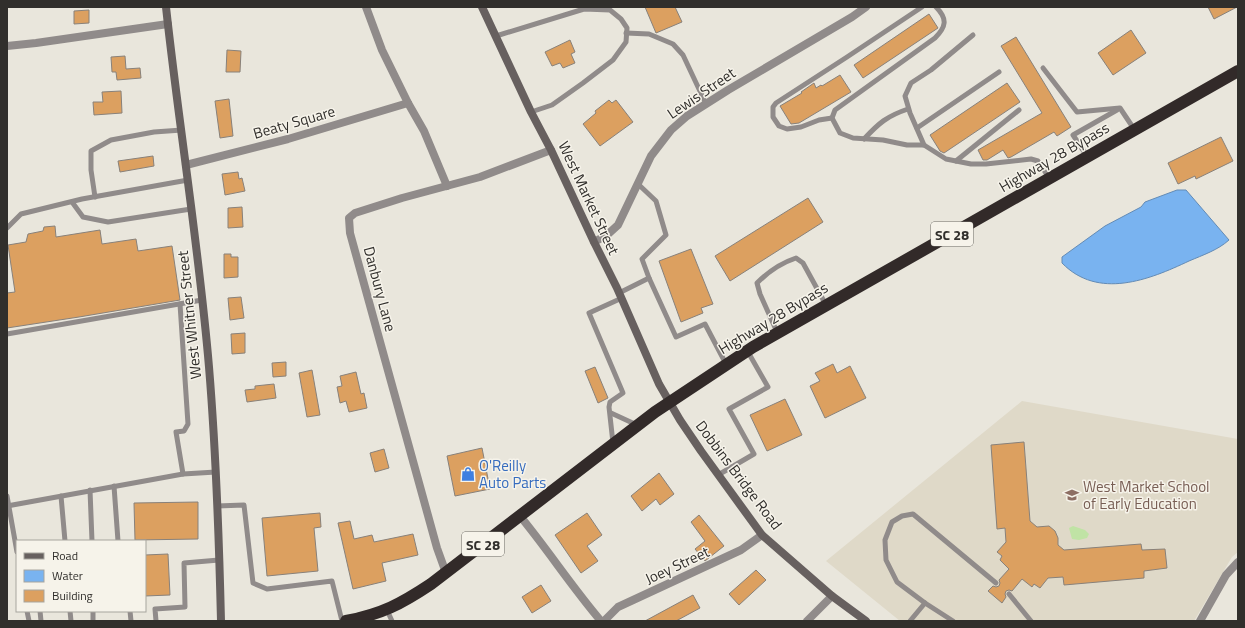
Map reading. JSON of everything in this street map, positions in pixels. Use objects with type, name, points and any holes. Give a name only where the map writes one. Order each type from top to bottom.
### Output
[{"type":"highway","name":"Highway 28 Bypass","points":[[346,621],[390,615],[638,425],[747,351],[1049,178],[1238,72]]},
{"type":"main road","name":"West Whitner Street","points":[[166,7],[188,180],[209,366],[216,472],[221,621]]},
{"type":"main road","name":"West Market Street","points":[[482,7],[620,295],[659,384],[670,402]]},
{"type":"main road","name":"Dobbins Bridge Road","points":[[670,402],[701,451],[762,535],[832,596],[866,621]]},
{"type":"street","points":[[366,7],[382,50],[408,104],[424,131],[447,186]]},
{"type":"street","name":"Lewis Street","points":[[594,242],[607,235],[618,225],[651,156],[671,130],[687,116],[846,21],[866,7]]},
{"type":"street","points":[[7,46],[168,24]]},
{"type":"street","name":"Beaty Square","points":[[186,165],[288,139],[408,104]]},
{"type":"street","name":"Danbury Lane","points":[[446,573],[437,548],[356,256],[348,218],[355,213],[480,177],[551,150]]},
{"type":"street","name":"Joey Street","points":[[520,516],[544,545],[586,603],[602,621],[618,607],[741,550],[762,535]]},
{"type":"street","points":[[1200,621],[1226,575],[1238,562]]},
{"type":"street","points":[[807,621],[832,596]]},
{"type":"lane","points":[[832,118],[819,120],[801,127],[787,129],[779,126],[773,117],[773,107],[776,103],[922,7]]},
{"type":"lane","points":[[936,7],[942,13],[944,22],[943,31],[835,110],[832,118],[840,133],[853,138],[883,140],[907,145],[924,146],[946,159],[971,164],[986,164],[1031,159],[1038,161],[1049,178]]},
{"type":"lane","points":[[496,36],[584,9],[610,10],[621,19],[627,28],[626,42],[613,60],[552,105],[531,112]]},
{"type":"lane","points":[[626,32],[649,34],[673,44],[683,55],[706,104]]},
{"type":"lane","points":[[924,146],[904,96],[911,83],[931,70],[973,34]]},
{"type":"lane","points":[[1043,68],[1077,112],[1120,108]]},
{"type":"lane","points":[[916,128],[999,72]]},
{"type":"lane","points":[[1120,108],[1135,130]]},
{"type":"lane","points":[[1087,157],[1073,135],[1120,108]]},
{"type":"lane","points":[[864,139],[875,127],[891,115],[908,109]]},
{"type":"lane","points":[[956,161],[1019,110]]},
{"type":"lane","points":[[95,197],[91,170],[91,151],[111,140],[154,132],[182,130]]},
{"type":"lane","points":[[7,228],[21,214],[95,197],[188,180]]},
{"type":"lane","points":[[638,184],[656,201],[666,235],[642,259],[648,278],[676,337],[705,324],[726,364]]},
{"type":"lane","points":[[72,202],[83,217],[108,222],[191,209]]},
{"type":"lane","points":[[777,333],[757,284],[766,275],[787,261],[796,258],[803,263],[826,305]]},
{"type":"lane","points":[[613,444],[609,407],[610,402],[623,393],[588,313],[648,278]]},
{"type":"lane","points":[[7,334],[202,300]]},
{"type":"lane","points":[[180,304],[188,424],[184,431],[176,432],[183,474]]},
{"type":"lane","points":[[718,475],[754,454],[728,408],[768,387],[747,351]]},
{"type":"lane","points":[[610,413],[638,425]]},
{"type":"lane","points":[[8,506],[183,474],[216,472]]},
{"type":"lane","points":[[114,486],[118,540]]},
{"type":"lane","points":[[90,490],[92,540]]},
{"type":"lane","points":[[7,496],[16,547]]},
{"type":"lane","points":[[61,496],[65,540]]},
{"type":"lane","points":[[217,506],[244,505],[253,583],[267,589],[332,581],[342,621]]},
{"type":"lane","points":[[953,621],[925,603],[897,582],[886,560],[885,540],[892,522],[902,516],[913,514],[996,583]]},
{"type":"lane","points":[[156,621],[155,609],[185,607],[184,563],[219,560]]},
{"type":"lane","points":[[1009,594],[1032,621]]},
{"type":"lane","points":[[910,621],[925,603]]},
{"type":"shaded area","name":"West Market School of Early Education","points":[[1022,401],[1238,439],[1238,552],[1232,557],[1194,621],[900,621],[826,561]]},
{"type":"green space","points":[[1073,526],[1085,530],[1089,534],[1087,538],[1079,540],[1072,539],[1069,528]]},
{"type":"water","points":[[1177,190],[1186,190],[1229,240],[1225,244],[1157,275],[1124,283],[1107,284],[1091,281],[1076,274],[1062,263],[1062,257],[1105,226],[1141,207],[1145,202]]},
{"type":"building","points":[[645,7],[675,7],[682,22],[656,33]]},
{"type":"building","points":[[1208,7],[1237,7],[1214,19]]},
{"type":"building","points":[[89,10],[89,23],[74,24],[74,11]]},
{"type":"building","points":[[929,14],[938,28],[863,78],[854,65]]},
{"type":"building","points":[[1131,30],[1146,53],[1113,75],[1098,53]]},
{"type":"building","points":[[1016,37],[1071,127],[1057,136],[1054,132],[1011,157],[1008,158],[1003,150],[987,160],[983,160],[978,150],[1042,113],[1001,46]]},
{"type":"building","points":[[570,40],[575,52],[571,54],[575,63],[563,68],[560,63],[552,66],[545,52]]},
{"type":"building","points":[[227,50],[241,51],[240,72],[226,72]]},
{"type":"building","points":[[125,56],[126,69],[140,68],[141,78],[117,80],[116,72],[112,72],[111,57]]},
{"type":"building","points":[[840,75],[851,92],[799,123],[791,124],[780,106],[802,93],[801,92],[814,83],[816,88]]},
{"type":"building","points":[[1007,83],[1020,102],[944,153],[940,151],[930,135]]},
{"type":"building","points":[[121,91],[122,113],[94,115],[93,102],[103,102],[102,92]]},
{"type":"building","points":[[229,99],[233,136],[220,138],[215,101]]},
{"type":"building","points":[[609,100],[612,103],[616,100],[633,122],[600,146],[583,124],[596,113],[595,111]]},
{"type":"building","points":[[1221,137],[1233,161],[1196,179],[1195,176],[1178,184],[1168,163]]},
{"type":"building","points":[[153,156],[154,166],[120,172],[118,161]]},
{"type":"building","points":[[238,172],[239,179],[242,178],[245,191],[225,195],[222,174]]},
{"type":"building","points":[[808,198],[823,222],[730,281],[715,256]]},
{"type":"building","points":[[242,207],[243,227],[228,228],[228,208]]},
{"type":"building","points":[[55,226],[56,237],[100,230],[102,244],[136,239],[138,251],[172,246],[180,300],[7,328],[7,293],[15,292],[8,245],[26,242],[28,234],[43,231],[44,227]]},
{"type":"building","points":[[691,249],[713,304],[701,308],[703,313],[681,322],[659,261]]},
{"type":"building","points":[[224,254],[231,254],[231,257],[238,257],[238,277],[224,278]]},
{"type":"building","points":[[241,297],[244,318],[230,320],[228,298]]},
{"type":"building","points":[[245,333],[245,353],[232,354],[231,334]]},
{"type":"building","points":[[286,362],[286,376],[273,377],[272,363]]},
{"type":"building","points":[[833,364],[837,373],[850,366],[866,398],[825,418],[810,386],[820,381],[815,373]]},
{"type":"building","points":[[595,367],[608,398],[598,403],[585,371]]},
{"type":"building","points":[[312,370],[320,415],[307,417],[299,373]]},
{"type":"building","points":[[356,372],[361,394],[364,393],[367,408],[349,412],[346,401],[340,403],[337,387],[342,386],[340,376]]},
{"type":"building","points":[[274,384],[276,398],[247,402],[245,390],[255,389],[255,386]]},
{"type":"building","points":[[785,399],[802,435],[767,451],[750,415]]},
{"type":"building","points":[[1024,442],[1030,521],[1037,527],[1049,526],[1055,531],[1058,538],[1058,545],[1064,550],[1141,544],[1142,550],[1165,549],[1167,568],[1144,571],[1144,578],[1064,585],[1063,577],[1048,578],[1040,588],[1034,584],[1032,587],[1022,579],[1012,591],[1006,591],[1006,597],[1002,603],[988,591],[993,586],[999,586],[999,580],[1009,569],[1000,560],[1002,556],[997,552],[1006,542],[1005,528],[997,529],[991,445]]},
{"type":"building","points":[[482,448],[490,489],[455,496],[447,456]]},
{"type":"building","points":[[384,449],[389,468],[375,472],[370,453]]},
{"type":"building","points":[[659,473],[674,494],[660,505],[656,499],[642,511],[631,496]]},
{"type":"building","points":[[198,502],[198,539],[135,540],[134,503]]},
{"type":"building","points":[[320,513],[321,527],[314,528],[318,571],[267,576],[262,518]]},
{"type":"building","points":[[587,513],[602,535],[587,546],[598,561],[581,573],[555,535]]},
{"type":"building","points":[[699,515],[724,546],[705,561],[695,549],[705,541],[691,522]]},
{"type":"building","points":[[350,521],[354,539],[372,535],[374,542],[413,534],[418,555],[382,563],[386,581],[353,589],[338,523]]},
{"type":"building","points":[[168,554],[170,595],[146,596],[146,555]]},
{"type":"building","points":[[756,570],[766,580],[739,605],[729,594]]},
{"type":"building","points":[[541,585],[551,601],[532,613],[522,597]]},
{"type":"building","points":[[693,595],[700,608],[676,621],[645,621]]},
{"type":"place","name":"O'Reilly Auto Parts","points":[[468,474]]},
{"type":"place","name":"West Market School of Early Education","points":[[1072,495]]}]
